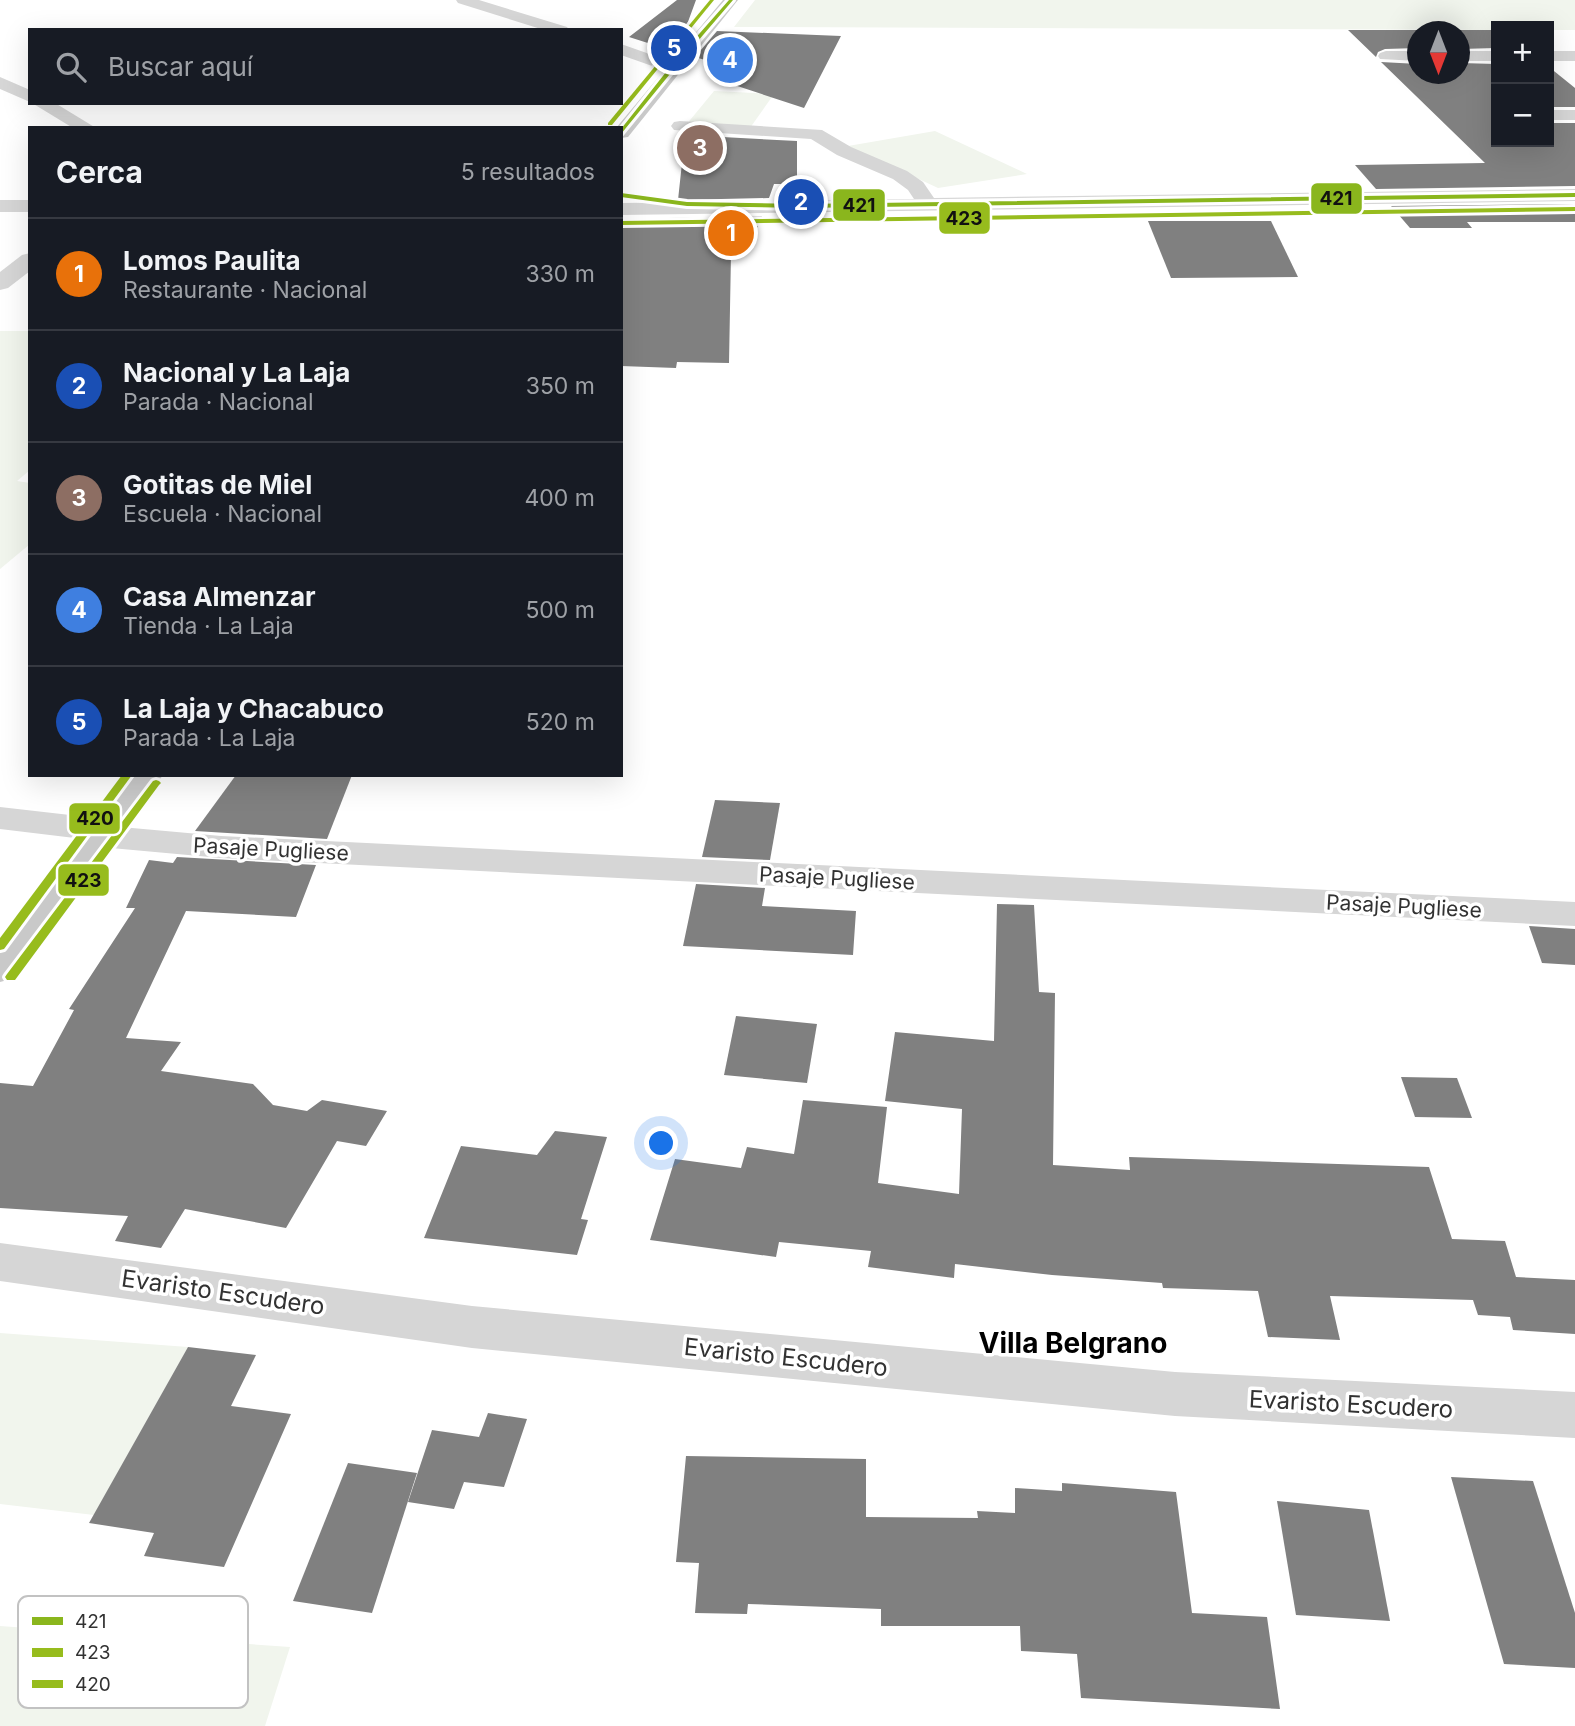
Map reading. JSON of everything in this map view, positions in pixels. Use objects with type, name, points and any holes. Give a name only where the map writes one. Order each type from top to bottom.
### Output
[{"type":"main road","points":[[623,130],[731,0]]},
{"type":"main road","points":[[0,969],[144,777]]},
{"type":"street","points":[[463,0],[554,28]]},
{"type":"street","points":[[623,50],[672,68]]},
{"type":"street","points":[[1386,56],[1407,56]]},
{"type":"street","points":[[1470,56],[1491,56]]},
{"type":"street","points":[[1554,56],[1575,56]]},
{"type":"street","points":[[0,82],[28,96]]},
{"type":"street","points":[[45,105],[83,126]]},
{"type":"street","points":[[1554,115],[1575,115]]},
{"type":"street","points":[[680,126],[815,134],[825,137],[844,151],[916,186],[928,205]]},
{"type":"street","points":[[623,195],[727,206]]},
{"type":"street","points":[[623,209],[1575,195]]},
{"type":"street","points":[[0,206],[28,206]]},
{"type":"street","points":[[0,283],[28,262]]},
{"type":"street","name":"Pasaje Pugliese","points":[[0,818],[221,847],[1575,914]]},
{"type":"street","name":"Evaristo Escudero","points":[[0,1262],[486,1328],[1174,1394],[1575,1415]]},
{"type":"shaded area","points":[[755,0],[1575,0],[1575,30],[1554,30],[1554,21],[1491,21],[1491,30],[1470,30],[1470,21],[1407,21],[1407,30],[734,27]]},
{"type":"shaded area","points":[[714,91],[774,94],[750,128],[686,125]]},
{"type":"shaded area","points":[[935,131],[1027,174],[938,188],[848,146]]},
{"type":"shaded area","points":[[0,331],[28,331],[28,472],[17,481],[28,483],[28,546],[0,569]]},
{"type":"shaded area","points":[[0,1333],[188,1347],[94,1515],[0,1504]]},
{"type":"shaded area","points":[[0,1626],[18,1627],[18,1708],[248,1708],[248,1644],[290,1647],[265,1726],[0,1726]]},
{"type":"building","points":[[677,0],[696,0],[685,30],[694,30],[676,52],[629,37]]},
{"type":"building","points":[[1348,30],[1407,30],[1407,48],[1385,49],[1378,52],[1376,57]]},
{"type":"building","points":[[1470,30],[1491,30],[1491,48],[1470,49]]},
{"type":"building","points":[[717,31],[841,36],[804,108],[716,79],[745,72],[695,57]]},
{"type":"building","points":[[1381,62],[1407,63],[1407,84],[1470,84],[1470,63],[1491,64],[1491,147],[1554,147],[1554,123],[1575,123],[1575,186],[1376,189],[1355,165],[1485,163]]},
{"type":"building","points":[[1554,71],[1575,88],[1575,107],[1554,107]]},
{"type":"building","points":[[685,135],[797,141],[797,184],[774,184],[769,198],[678,200]]},
{"type":"building","points":[[1575,204],[1575,222],[1467,222],[1472,228],[1410,228],[1391,206]]},
{"type":"building","points":[[762,216],[748,250],[733,250],[731,254],[729,363],[677,362],[676,368],[623,366],[623,219]]},
{"type":"building","points":[[1148,221],[1271,221],[1298,277],[1171,278]]},
{"type":"building","points":[[235,777],[351,777],[327,839],[195,831]]},
{"type":"building","points":[[715,800],[780,803],[770,860],[702,857]]},
{"type":"building","points":[[177,857],[316,865],[296,917],[186,911],[126,1038],[181,1042],[161,1071],[253,1084],[273,1105],[307,1111],[322,1100],[387,1111],[366,1146],[337,1141],[286,1228],[185,1209],[161,1248],[115,1241],[128,1216],[0,1208],[0,1083],[33,1086],[74,1010],[69,1009],[135,908],[126,908],[149,860],[173,863]]},
{"type":"building","points":[[696,884],[765,888],[762,906],[856,911],[853,955],[683,946]]},
{"type":"building","points":[[997,904],[1034,905],[1039,992],[1055,993],[1053,1165],[1130,1170],[1129,1157],[1429,1167],[1452,1239],[1505,1241],[1516,1277],[1575,1280],[1575,1334],[1513,1330],[1510,1317],[1478,1315],[1473,1300],[1330,1296],[1340,1340],[1268,1337],[1258,1291],[1163,1288],[1162,1283],[955,1264],[954,1278],[868,1267],[871,1251],[779,1242],[776,1257],[650,1240],[675,1159],[741,1168],[747,1147],[794,1154],[803,1100],[887,1107],[878,1183],[959,1194],[962,1109],[885,1101],[895,1032],[994,1041]]},
{"type":"building","points":[[1529,926],[1575,929],[1575,965],[1542,963]]},
{"type":"building","points":[[736,1016],[817,1024],[807,1083],[724,1075]]},
{"type":"building","points":[[1401,1077],[1457,1078],[1472,1118],[1415,1117]]},
{"type":"building","points":[[555,1131],[607,1137],[581,1219],[588,1220],[577,1255],[424,1238],[461,1146],[537,1155]]},
{"type":"building","points":[[188,1347],[256,1355],[231,1406],[291,1414],[224,1567],[144,1556],[154,1533],[89,1523]]},
{"type":"building","points":[[488,1413],[527,1419],[504,1487],[464,1482],[454,1509],[408,1502],[432,1430],[479,1437]]},
{"type":"building","points":[[686,1456],[866,1459],[866,1517],[978,1518],[977,1511],[1015,1513],[1015,1488],[1062,1491],[1062,1483],[1176,1492],[1192,1613],[1267,1617],[1280,1709],[1081,1698],[1077,1654],[1021,1651],[1020,1626],[881,1626],[881,1609],[748,1604],[747,1614],[695,1613],[699,1563],[676,1562]]},
{"type":"building","points":[[348,1463],[417,1473],[372,1613],[293,1601]]},
{"type":"building","points":[[1451,1477],[1533,1481],[1575,1613],[1575,1668],[1504,1664]]},
{"type":"building","points":[[1277,1501],[1369,1510],[1390,1621],[1296,1615]]},
{"type":"transit line","name":"420","points":[[610,124],[712,0]]},
{"type":"transit line","name":"421","points":[[623,130],[731,0]]},
{"type":"transit line","name":"421","points":[[623,195],[687,204],[800,206],[1575,195]]},
{"type":"transit line","name":"423","points":[[623,223],[1575,209]]},
{"type":"transit line","name":"420","points":[[0,946],[126,777]]},
{"type":"transit line","name":"423","points":[[11,977],[156,783]]},
{"type":"place","name":"La Laja y Chacabuco","points":[[674,48]]},
{"type":"place","name":"Casa Almenzar","points":[[730,60]]},
{"type":"place","name":"Gotitas de Miel","points":[[700,148]]},
{"type":"place","name":"Nacional y La Laja","points":[[801,202]]},
{"type":"place","name":"Lomos Paulita","points":[[731,233]]},
{"type":"district","name":"Villa Belgrano","points":[[1073,1343]]}]
